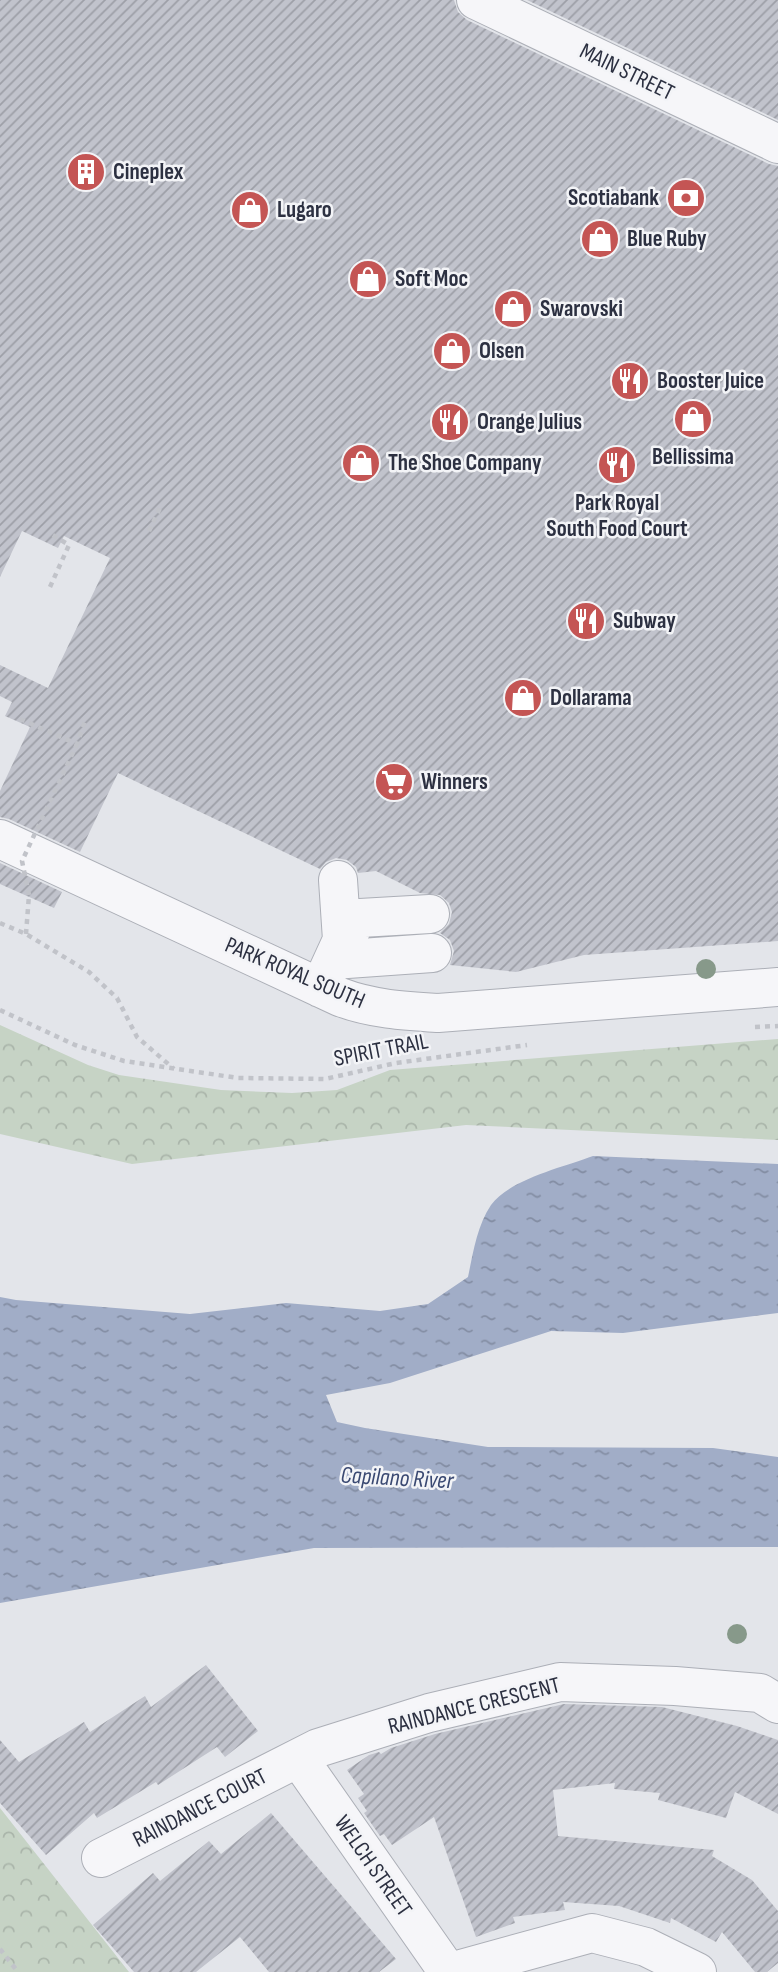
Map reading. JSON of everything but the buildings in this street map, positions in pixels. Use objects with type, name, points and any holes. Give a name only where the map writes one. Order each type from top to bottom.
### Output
[{"type":"street","name":"MAIN STREET","points":[[475,0],[778,144]]},
{"type":"street","name":"PARK ROYAL SOUTH","points":[[0,839],[332,963],[355,1003],[388,1010],[438,1013],[778,987]]},
{"type":"street","points":[[332,963],[338,880]]},
{"type":"street","points":[[332,963],[360,918],[431,933]]},
{"type":"street","name":"RAINDANCE CRESCENT","points":[[299,1759],[318,1748],[429,1713],[560,1682],[675,1686],[772,1696]]},
{"type":"street","name":"RAINDANCE COURT","points":[[102,1858],[299,1759]]},
{"type":"street","name":"WELCH STREET","points":[[299,1759],[449,1972]]},
{"type":"street","points":[[449,1972],[592,1933],[646,1947],[697,1972]]},
{"type":"path","points":[[149,531],[160,508]]},
{"type":"path","points":[[50,587],[69,545],[51,534]]},
{"type":"path","points":[[20,719],[77,744]]},
{"type":"path","points":[[26,934],[29,895],[22,861],[77,744],[85,721]]},
{"type":"path","points":[[0,923],[26,934],[89,972],[117,998],[137,1037],[175,1070]]},
{"type":"path","name":"SPIRIT TRAIL","points":[[0,1010],[75,1045],[124,1061],[238,1078],[326,1079],[396,1063],[538,1043]]},
{"type":"path","points":[[752,1027],[778,1026]]},
{"type":"path","points":[[0,1949],[18,1972]]},
{"type":"green space","points":[[0,1025],[88,1065],[119,1075],[221,1090],[292,1093],[337,1090],[390,1070],[778,1039],[778,1140],[466,1125],[132,1164],[0,1134]]},
{"type":"green space","points":[[0,1808],[129,1972],[0,1972]]},
{"type":"water","name":"Capilano River","points":[[593,1156],[778,1164],[778,1313],[623,1333],[551,1331],[390,1383],[326,1395],[337,1422],[488,1447],[713,1448],[778,1457],[778,1547],[314,1548],[0,1603],[0,1297],[190,1314],[286,1303],[380,1311],[428,1304],[468,1277],[482,1222],[491,1205],[500,1196],[524,1181]]},
{"type":"place","name":"Cineplex","points":[[86,172]]},
{"type":"place","name":"Scotiabank","points":[[686,198]]},
{"type":"place","name":"Lugaro","points":[[250,210]]},
{"type":"place","name":"Blue Ruby","points":[[600,239]]},
{"type":"place","name":"Soft Moc","points":[[368,279]]},
{"type":"place","name":"Swarovski","points":[[513,309]]},
{"type":"place","name":"Olsen","points":[[452,351]]},
{"type":"place","name":"Booster Juice","points":[[630,381]]},
{"type":"place","name":"Bellissima","points":[[693,419]]},
{"type":"place","name":"Orange Julius","points":[[450,422]]},
{"type":"place","name":"The Shoe Company","points":[[361,463]]},
{"type":"place","name":"Park Royal South Food Court","points":[[617,465]]},
{"type":"place","name":"Subway","points":[[586,621]]},
{"type":"place","name":"Dollarama","points":[[523,698]]},
{"type":"place","name":"Winners","points":[[394,782]]}]
